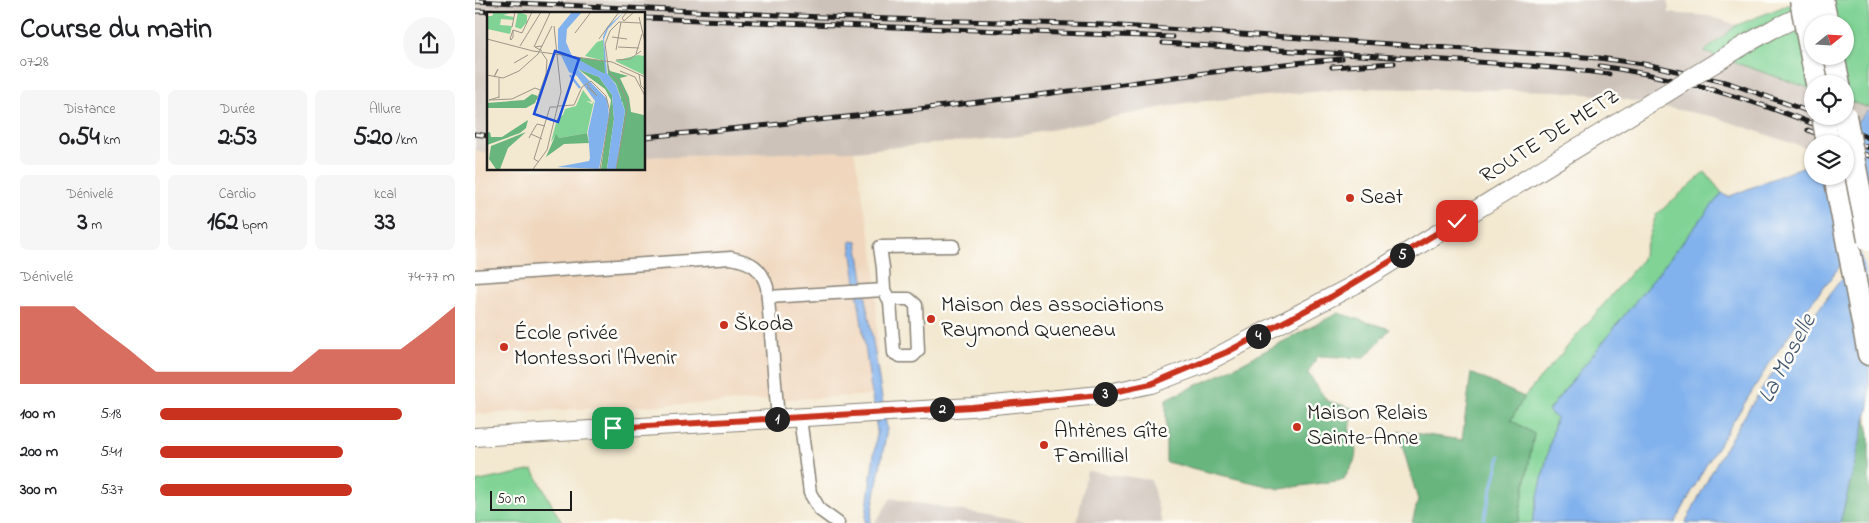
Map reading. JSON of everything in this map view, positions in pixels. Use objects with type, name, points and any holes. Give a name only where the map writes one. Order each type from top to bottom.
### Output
[{"type":"highway","points":[[1801,0],[1815,75]]},
{"type":"highway","points":[[1822,0],[1825,15]]},
{"type":"highway","points":[[1847,125],[1869,240]]},
{"type":"highway","points":[[1837,185],[1869,354]]},
{"type":"main road","name":"ROUTE DE METZ","points":[[475,437],[972,407],[1100,395],[1151,384],[1227,352],[1354,285],[1773,28],[1833,0]]},
{"type":"street","points":[[891,302],[884,290],[880,247],[953,246]]},
{"type":"street","points":[[475,276],[731,258],[743,260],[757,268],[764,276],[768,297],[777,419]]},
{"type":"street","points":[[768,297],[884,290]]},
{"type":"street","points":[[800,418],[810,493],[820,510],[838,523]]},
{"type":"shaded area","points":[[475,0],[1668,0],[1669,13],[1709,16],[1737,25],[1704,51],[1804,86],[1804,125],[1853,125],[1844,135],[1804,135],[1804,147],[1715,117],[1612,97],[1555,91],[1359,88],[1184,103],[1020,136],[854,151],[645,157],[645,12],[487,12],[487,153],[475,150]]},
{"type":"shaded area","points":[[1854,103],[1869,109],[1854,124]]},
{"type":"shaded area","points":[[475,150],[487,153],[487,170],[645,170],[645,157],[854,151],[875,262],[879,395],[475,414]]},
{"type":"shaded area","points":[[1087,471],[1151,480],[1162,523],[1077,523]]},
{"type":"shaded area","points":[[891,498],[1031,523],[875,523]]},
{"type":"green space","points":[[1800,0],[1869,0],[1869,108],[1854,103],[1854,75],[1804,75],[1804,86],[1704,52],[1737,25]]},
{"type":"green space","points":[[1705,172],[1722,193],[1548,411],[1556,418],[1532,523],[1518,523],[1534,434],[1511,420],[1524,397],[1641,261],[1656,215]]},
{"type":"green space","points":[[1338,313],[1390,329],[1364,358],[1318,356],[1308,373],[1327,401],[1356,409],[1349,428],[1355,444],[1356,455],[1352,466],[1343,480],[1280,489],[1166,462],[1166,399],[1213,378]]},
{"type":"green space","points":[[1471,373],[1524,397],[1511,420],[1534,434],[1518,523],[1412,523],[1418,500],[1398,431],[1462,440]]},
{"type":"green space","points":[[1866,417],[1869,437],[1869,523],[1840,523]]},
{"type":"green space","points":[[533,470],[562,523],[475,523],[475,482]]},
{"type":"water","points":[[1869,109],[1869,229],[1805,311],[1764,372],[1705,467],[1675,523],[1532,523],[1556,418],[1548,411],[1722,193],[1728,197],[1804,166],[1804,185],[1854,185],[1854,135],[1844,135]]},
{"type":"water","points":[[850,241],[857,242],[887,429],[870,523],[865,523],[877,431]]},
{"type":"water","name":"La Moselle","points":[[1869,242],[1869,405],[1840,523],[1685,523],[1721,455],[1755,400],[1792,346]]},
{"type":"pier","points":[[1869,239],[1869,294],[1860,249]]},
{"type":"waterway","points":[[1483,523],[1500,456]]},
{"type":"railway","points":[[475,1],[822,17],[1106,25],[1599,58],[1650,65],[1729,83],[1804,110]]},
{"type":"railway","points":[[475,11],[499,12]]},
{"type":"railway","points":[[645,18],[1173,37]]},
{"type":"railway","points":[[1163,43],[1493,63],[1609,74]]},
{"type":"railway","points":[[645,137],[900,111],[1233,70],[1342,59]]},
{"type":"railway","points":[[1332,67],[1394,63]]},
{"type":"railway","points":[[1600,66],[1670,79],[1738,97],[1804,120],[1869,148]]},
{"type":"railway","points":[[1840,125],[1869,138]]},
{"type":"railway","points":[[1808,130],[1819,135]]},
{"type":"railway","points":[[475,134],[487,136]]},
{"type":"railway","points":[[1854,150],[1869,156]]},
{"type":"place","name":"Seat","points":[[1350,198]]},
{"type":"place","name":"Maison des associations Raymond Queneau","points":[[931,319]]},
{"type":"place","name":"Škoda","points":[[724,325]]},
{"type":"place","name":"École privée Montessori l'Avenir","points":[[504,347]]},
{"type":"place","name":"Maison Relais Sainte-Anne","points":[[1297,427]]},
{"type":"place","name":"Ahtènes Gîte Famillial","points":[[1044,445]]},
{"type":"route","points":[[613,428],[972,407],[1100,395],[1151,384],[1201,365],[1354,285],[1457,221]]}]
